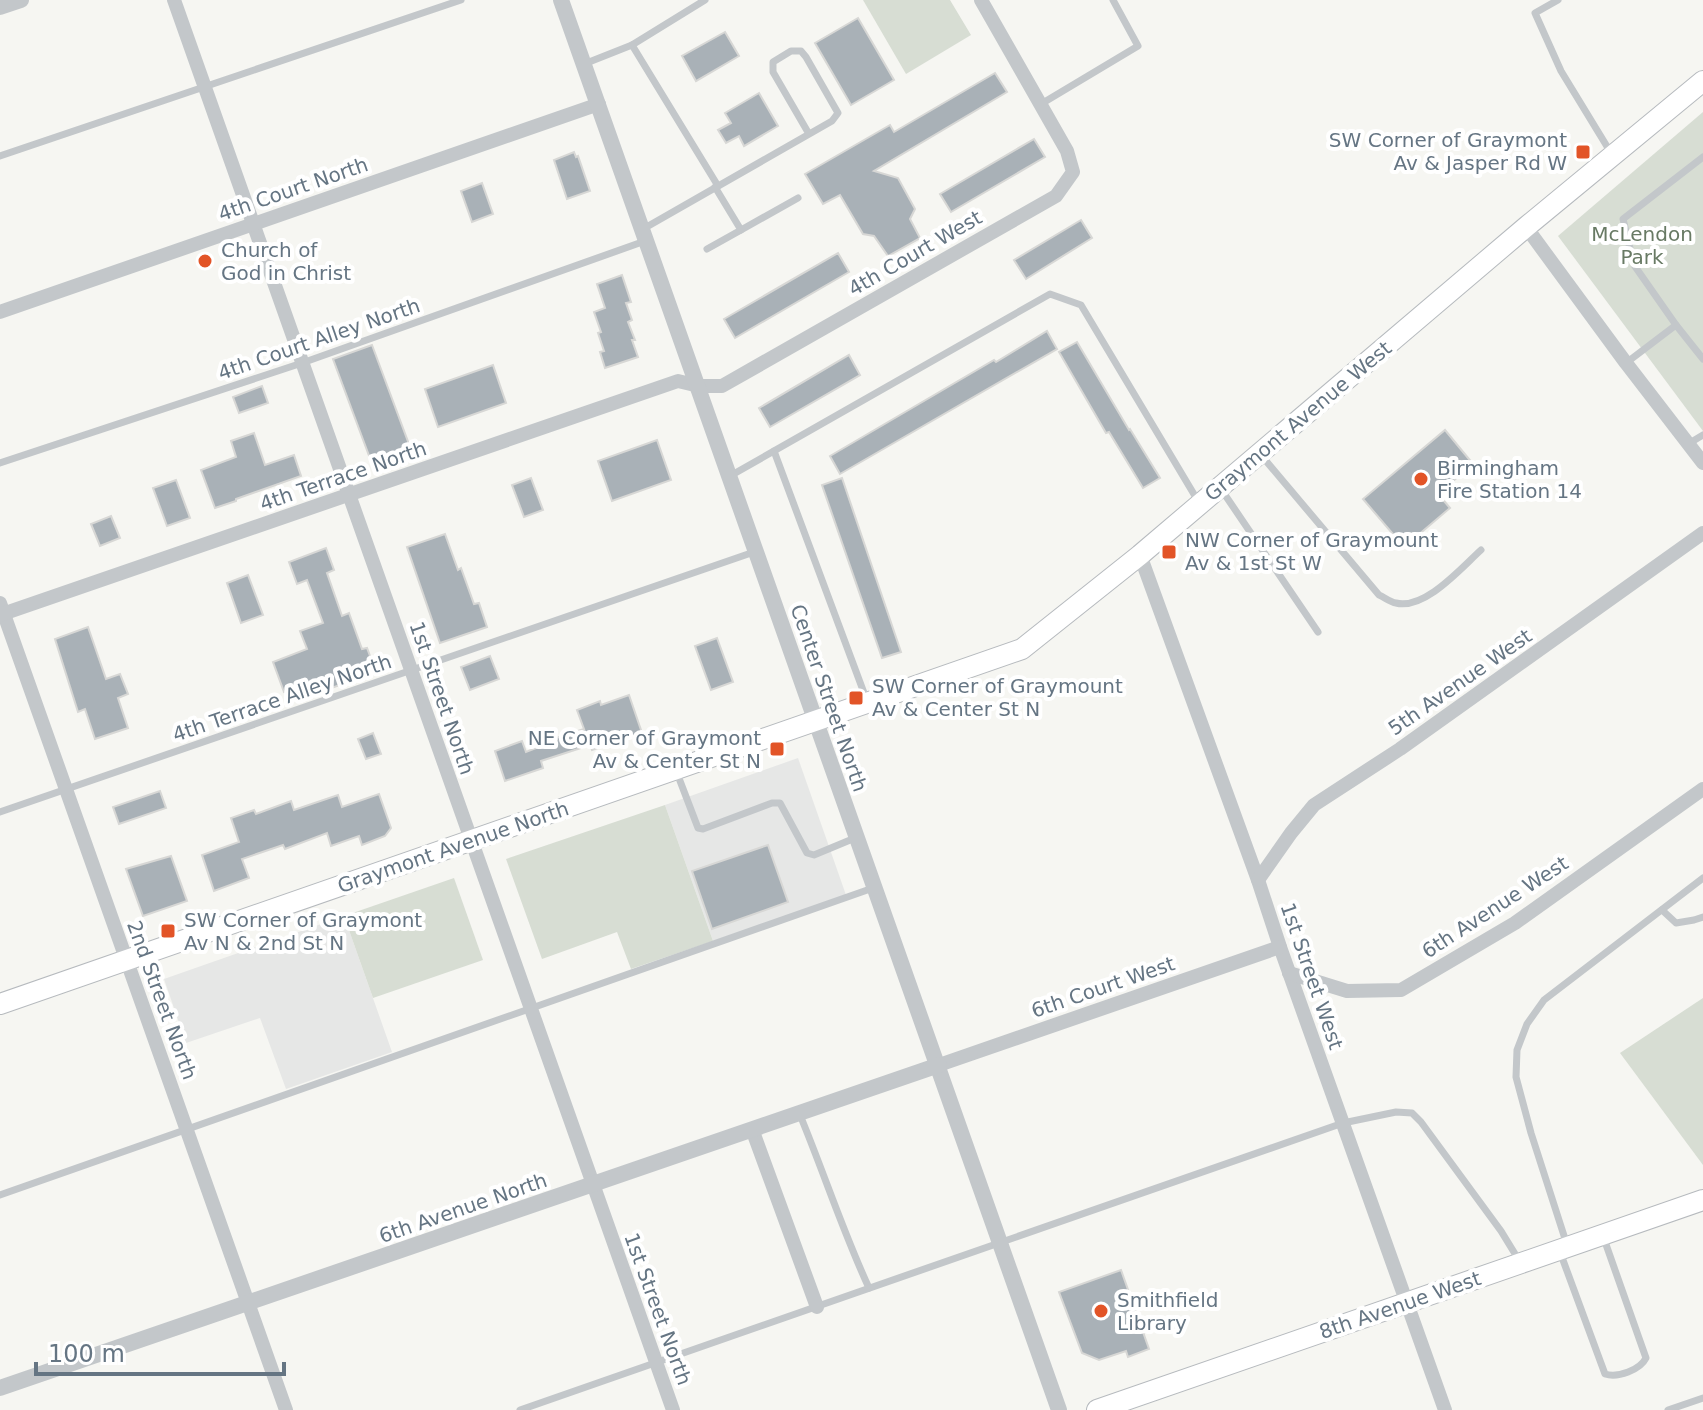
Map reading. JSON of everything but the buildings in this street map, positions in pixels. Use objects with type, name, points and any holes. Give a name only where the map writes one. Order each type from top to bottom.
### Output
[{"type":"main road","name":"Graymont Avenue West","points":[[816,721],[1022,649],[1140,555],[1703,81]]},
{"type":"main road","name":"Graymont Avenue North","points":[[0,1004],[816,721]]},
{"type":"main road","name":"8th Avenue West","points":[[1097,1410],[1703,1200]]},
{"type":"street","points":[[0,7],[21,0]]},
{"type":"street","name":"1st Street North","points":[[174,0],[673,1410]]},
{"type":"street","name":"Center Street North","points":[[561,0],[1059,1410]]},
{"type":"street","points":[[981,0],[1041,104]]},
{"type":"street","name":"4th Court North","points":[[0,312],[599,104]]},
{"type":"street","name":"4th Court West","points":[[699,386],[722,386],[1056,196],[1073,172],[1067,151],[1041,104]]},
{"type":"street","points":[[1526,227],[1703,463]]},
{"type":"street","name":"4th Terrace North","points":[[1,611],[678,381],[699,386]]},
{"type":"street","name":"5th Avenue West","points":[[1258,880],[1314,805],[1400,749],[1703,533]]},
{"type":"street","name":"1st Street West","points":[[1140,555],[1445,1410]]},
{"type":"street","name":"2nd Street North","points":[[1,611],[286,1410]]},
{"type":"street","name":"6th Avenue West","points":[[1289,973],[1347,991],[1401,990],[1515,923],[1703,789]]},
{"type":"street","name":"6th Court West","points":[[939,1065],[1280,947]]},
{"type":"street","name":"6th Avenue North","points":[[0,1388],[939,1065]]},
{"type":"street","points":[[752,1129],[817,1307]]},
{"type":"lane","points":[[0,156],[461,0]]},
{"type":"lane","points":[[584,64],[632,45],[705,0]]},
{"type":"lane","points":[[1041,104],[1138,46],[1113,0]]},
{"type":"lane","points":[[1558,0],[1535,13],[1561,71],[1613,156]]},
{"type":"lane","points":[[632,45],[741,230]]},
{"type":"lane","name":"4th Court Alley North","points":[[0,463],[302,363],[645,234],[717,187],[832,121],[838,113],[806,57],[801,51],[791,51],[773,62],[773,72],[809,134]]},
{"type":"lane","points":[[1703,157],[1623,219],[1634,265],[1703,359]]},
{"type":"lane","points":[[707,249],[798,198]]},
{"type":"lane","points":[[730,476],[1050,294],[1081,305],[1200,504]]},
{"type":"lane","points":[[1626,363],[1676,325]]},
{"type":"lane","points":[[1688,444],[1703,435]]},
{"type":"lane","points":[[774,451],[868,703]]},
{"type":"lane","points":[[1260,453],[1379,595],[1397,604],[1427,598],[1481,550]]},
{"type":"lane","points":[[1220,487],[1318,632]]},
{"type":"lane","name":"4th Terrace Alley North","points":[[0,812],[757,552]]},
{"type":"lane","points":[[676,769],[698,828],[703,829],[772,803],[780,803],[807,853],[814,855],[857,838]]},
{"type":"lane","points":[[1603,1235],[1646,1358],[1638,1368],[1613,1376],[1605,1374],[1563,1248],[1516,1077],[1517,1050],[1527,1024],[1544,1000],[1703,878]]},
{"type":"lane","points":[[0,1195],[875,887]]},
{"type":"lane","points":[[1662,910],[1676,923],[1703,917]]},
{"type":"lane","points":[[520,1410],[1343,1123],[1396,1112],[1412,1113],[1421,1122],[1521,1263]]},
{"type":"lane","points":[[799,1113],[848,1243],[869,1288]]},
{"type":"lane","points":[[1668,1410],[1703,1398]]},
{"type":"shaded area","points":[[798,758],[846,895],[713,941],[665,805]]},
{"type":"shaded area","points":[[344,916],[392,1052],[286,1089],[260,1018],[186,1043],[164,979]]},
{"type":"green space","points":[[863,0],[950,0],[971,35],[906,74]]},
{"type":"green space","name":"McLendon Park","points":[[1703,112],[1703,431],[1558,236]]},
{"type":"green space","points":[[665,805],[713,941],[631,969],[617,932],[542,959],[506,859]]},
{"type":"green space","points":[[454,878],[483,960],[373,998],[344,916]]},
{"type":"green space","points":[[1703,998],[1703,1165],[1620,1053]]},
{"type":"place","name":"SW Corner of Graymont Av & Jasper Rd W","points":[[1583,152]]},
{"type":"place","name":"Church of God in Christ","points":[[205,261]]},
{"type":"place","name":"Birmingham Fire Station 14","points":[[1421,479]]},
{"type":"place","name":"NW Corner of Graymount Av & 1st St W","points":[[1169,552]]},
{"type":"place","name":"SW Corner of Graymount Av & Center St N","points":[[856,698]]},
{"type":"place","name":"NE Corner of Graymont Av & Center St N","points":[[777,749]]},
{"type":"place","name":"SW Corner of Graymont Av N & 2nd St N","points":[[168,931]]},
{"type":"place","name":"Smithfield Library","points":[[1101,1311]]}]
